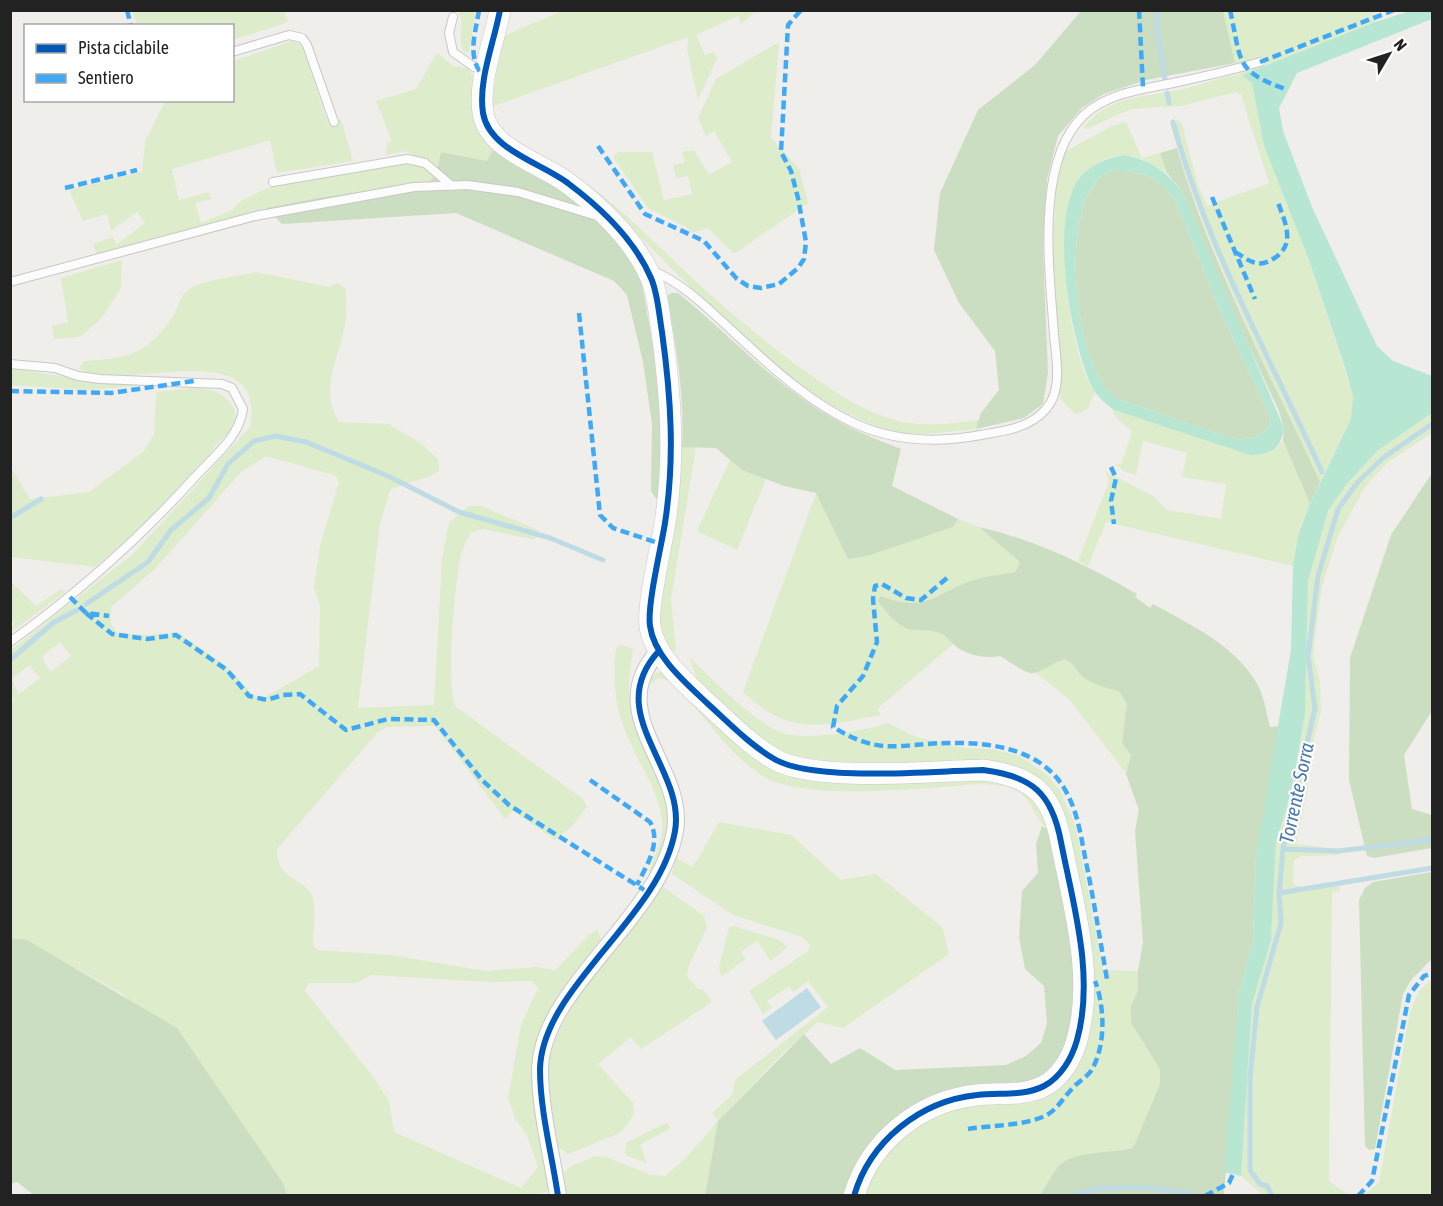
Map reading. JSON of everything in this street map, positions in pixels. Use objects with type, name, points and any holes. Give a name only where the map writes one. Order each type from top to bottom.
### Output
[{"type":"street","points":[[500,10],[485,79],[483,110],[486,127],[501,143],[569,183],[611,222],[636,250],[652,280],[659,312],[672,430],[671,482],[650,626],[658,652],[703,699],[747,739],[776,760],[800,769],[829,773],[983,770],[1005,773],[1023,779],[1039,790],[1053,812],[1082,957],[1082,1012],[1078,1039],[1070,1059],[1058,1075],[1044,1086],[1026,1092],[957,1098],[936,1105],[912,1118],[877,1149],[865,1168],[854,1196]]},
{"type":"street","points":[[558,1196],[540,1068],[544,1047],[552,1026],[567,1001],[661,875],[676,829],[673,802],[641,717],[638,698],[639,681],[647,664],[658,652]]},
{"type":"lane","points":[[453,17],[449,33],[453,52],[474,67]]},
{"type":"lane","points":[[234,51],[289,35],[302,38],[307,45],[334,122]]},
{"type":"lane","points":[[645,267],[670,278],[685,288],[764,360],[817,402],[855,424],[900,439],[942,440],[1005,431],[1028,424],[1046,409],[1054,395],[1057,373],[1049,251],[1053,184],[1064,142],[1085,115],[1108,100],[1143,87],[1171,84],[1260,62]]},
{"type":"lane","points":[[273,182],[349,164],[408,159],[425,163],[452,186]]},
{"type":"lane","points":[[10,282],[255,216],[414,187],[467,185],[518,192],[611,222]]},
{"type":"lane","points":[[10,364],[55,368],[78,376],[100,379],[222,384],[232,388],[243,409],[237,432],[153,524],[65,602],[10,642]]},
{"type":"green space","points":[[1414,10],[1432,11],[1432,19],[1297,73],[1279,108],[1283,131],[1312,207],[1377,346],[1393,361],[1432,376],[1432,413],[1377,451],[1346,485],[1328,511],[1308,581],[1305,714],[1291,793],[1276,842],[1271,940],[1252,1004],[1241,1176],[1224,1172],[1239,993],[1253,940],[1256,854],[1291,650],[1293,566],[1298,536],[1310,504],[1351,419],[1353,396],[1309,260],[1264,146],[1252,83],[1242,75],[1375,22]]},
{"type":"green space","points":[[133,11],[284,11],[288,22],[234,40],[234,24],[137,24]]},
{"type":"green space","points":[[457,11],[476,11],[469,53],[463,51],[461,45],[461,19]]},
{"type":"green space","points":[[562,11],[756,11],[741,24],[738,16],[696,35],[705,55],[714,52],[717,58],[698,100],[687,49],[688,37],[491,107],[503,36]]},
{"type":"green space","points":[[1081,11],[1223,11],[1235,63],[1146,80],[1104,94],[1082,108],[1058,136],[1047,179],[1043,248],[1048,373],[1043,404],[1024,418],[976,429],[981,413],[999,390],[995,351],[959,303],[934,250],[940,193],[978,110],[1035,65]]},
{"type":"green space","points":[[1223,11],[1375,11],[1375,22],[1242,75],[1252,83],[1264,146],[1309,260],[1353,396],[1351,419],[1320,482],[1218,260],[1200,215],[1170,123],[1178,120],[1182,124],[1198,185],[1207,206],[1269,183],[1241,95],[1236,92],[1181,106],[1131,109],[1086,129],[1084,127],[1106,108],[1132,98],[1187,88],[1241,74],[1235,63]]},
{"type":"green space","points":[[292,41],[298,43],[303,49],[328,124],[341,119],[353,161],[277,173],[270,140],[172,169],[179,200],[209,192],[211,199],[195,203],[201,223],[232,210],[242,200],[272,186],[406,162],[424,165],[436,172],[431,181],[266,208],[97,255],[93,244],[113,237],[116,245],[145,223],[137,212],[111,231],[107,214],[83,221],[69,190],[142,172],[145,142],[165,102],[234,102],[234,61]]},
{"type":"green space","points":[[779,42],[771,138],[799,168],[808,203],[734,254],[708,228],[692,233],[686,227],[648,208],[613,157],[618,152],[652,152],[664,200],[692,194],[688,176],[676,178],[673,165],[685,163],[682,152],[694,150],[709,175],[732,162],[714,131],[706,136],[698,118],[716,79]]},
{"type":"green space","points":[[437,53],[453,66],[467,68],[477,81],[494,148],[487,161],[441,152],[438,166],[405,151],[386,155],[387,143],[392,141],[376,101],[416,89]]},
{"type":"green space","points":[[1126,122],[1142,158],[1160,153],[1167,173],[1136,157],[1116,156],[1107,158],[1090,168],[1072,191],[1066,219],[1065,243],[1068,299],[1078,354],[1095,392],[1088,409],[1076,415],[1061,400],[1059,392],[1053,252],[1056,185],[1064,152],[1112,126]]},
{"type":"green space","points":[[494,148],[565,189],[606,227],[629,254],[642,284],[659,380],[663,486],[657,500],[651,491],[652,424],[643,362],[627,295],[614,281],[456,213],[282,224],[266,208],[431,181],[441,152],[487,161]]},
{"type":"green space","points":[[1177,148],[1190,190],[1223,275],[1320,482],[1310,504],[1283,440],[1284,428],[1279,411],[1232,310],[1182,191],[1167,173],[1160,153]]},
{"type":"green space","points":[[1125,155],[1150,163],[1164,172],[1182,191],[1284,428],[1277,446],[1269,452],[1250,455],[1114,410],[1099,397],[1092,387],[1077,343],[1071,315],[1064,256],[1065,229],[1068,204],[1079,178],[1097,164]],"holes":[[[1113,170],[1141,174],[1156,180],[1175,200],[1222,315],[1269,414],[1271,422],[1265,432],[1260,435],[1246,439],[1234,439],[1120,400],[1104,385],[1091,358],[1081,322],[1076,284],[1076,245],[1082,210],[1094,184]]]},
{"type":"green space","points":[[544,158],[605,197],[745,325],[843,397],[876,414],[899,421],[934,424],[979,420],[976,429],[927,434],[898,432],[860,419],[822,399],[749,342],[619,217]]},
{"type":"green space","points":[[1113,170],[1141,174],[1156,180],[1175,200],[1222,315],[1269,414],[1271,422],[1265,432],[1260,435],[1246,439],[1234,439],[1120,400],[1104,385],[1091,358],[1081,323],[1076,284],[1076,245],[1082,211],[1094,184]]},
{"type":"green space","points":[[122,260],[121,288],[101,319],[80,337],[54,339],[52,326],[68,322],[61,278]]},
{"type":"green space","points":[[256,272],[329,287],[337,283],[346,289],[344,331],[330,383],[333,409],[339,422],[389,424],[423,445],[438,459],[439,471],[390,490],[380,524],[358,708],[434,705],[442,559],[449,522],[469,506],[481,506],[538,530],[535,539],[484,529],[470,533],[461,555],[456,587],[451,657],[453,696],[456,707],[583,799],[587,807],[572,826],[555,840],[513,811],[505,819],[435,726],[387,727],[378,732],[277,849],[281,867],[303,885],[312,896],[315,913],[313,944],[317,950],[391,955],[485,971],[536,967],[555,970],[590,934],[597,930],[602,940],[545,1026],[549,1189],[546,1192],[522,1196],[287,1195],[283,1183],[123,994],[27,941],[11,938],[10,705],[14,700],[11,696],[11,650],[133,554],[250,427],[249,397],[236,380],[214,372],[99,375],[79,369],[84,361],[124,356],[155,339],[173,316],[183,295],[189,289],[211,281]],"holes":[[[266,456],[334,475],[339,482],[320,546],[314,588],[320,606],[319,666],[265,697],[254,696],[228,667],[177,632],[145,635],[118,633],[111,624],[111,607],[155,569],[240,473]],[[60,642],[71,656],[52,671],[49,670],[42,657]],[[29,665],[40,678],[21,693],[18,693],[12,679]],[[371,975],[489,982],[532,981],[538,988],[521,1025],[508,1098],[515,1118],[527,1136],[538,1167],[521,1188],[394,1132],[389,1101],[371,1074],[305,991],[309,983],[357,983]]]},
{"type":"green space","points":[[671,293],[678,293],[782,383],[819,410],[849,427],[901,449],[892,486],[958,519],[953,527],[867,556],[848,559],[816,493],[784,486],[742,470],[716,448],[682,447],[681,390],[667,296]]},
{"type":"green space","points":[[11,368],[101,383],[164,384],[85,390],[11,385]]},
{"type":"green space","points":[[192,388],[211,390],[222,395],[234,408],[235,417],[229,432],[149,520],[95,567],[11,557],[10,468],[31,499],[89,492],[143,452],[154,435],[156,392]]},
{"type":"green space","points":[[1114,410],[1250,455],[1269,452],[1283,440],[1310,504],[1298,536],[1293,566],[1106,522],[1088,566],[1078,561],[1109,481],[1105,471],[1153,496],[1167,510],[1221,519],[1226,484],[1182,477],[1187,453],[1143,441],[1136,475],[1124,471],[1114,463],[1121,465],[1132,432],[1113,414]]},
{"type":"green space","points":[[1432,413],[1432,433],[1388,462],[1365,487],[1338,536],[1322,586],[1313,654],[1320,682],[1321,711],[1307,766],[1308,788],[1296,844],[1339,849],[1339,855],[1301,856],[1294,860],[1293,884],[1302,887],[1334,882],[1340,888],[1339,891],[1332,893],[1329,1181],[1349,1195],[1263,1195],[1241,1176],[1252,1004],[1271,940],[1276,842],[1291,793],[1305,714],[1308,581],[1328,511],[1346,485],[1377,451]]},
{"type":"green space","points":[[682,447],[696,447],[671,599],[676,649],[672,653],[664,647],[658,623],[680,483]]},
{"type":"green space","points":[[730,460],[742,470],[766,479],[737,550],[697,531]]},
{"type":"green space","points":[[1432,473],[1432,711],[1404,755],[1412,809],[1432,815],[1432,848],[1374,858],[1367,856],[1349,780],[1350,658],[1391,535]]},
{"type":"green space","points":[[816,493],[848,559],[952,527],[958,519],[979,527],[1020,562],[1015,572],[978,579],[919,604],[897,603],[912,630],[935,632],[953,644],[877,709],[881,715],[808,725],[776,716],[743,692]]},
{"type":"green space","points":[[979,527],[1041,546],[1080,563],[1137,594],[1135,597],[1150,608],[1153,604],[1210,637],[1236,657],[1247,669],[1261,692],[1270,727],[1280,726],[1256,854],[1253,940],[1239,993],[1224,1194],[1221,1196],[1040,1195],[1057,1168],[1064,1162],[1082,1155],[1133,1148],[1160,1084],[1160,1069],[1131,1023],[1131,1005],[1138,991],[1138,971],[1143,942],[1135,831],[1139,810],[1126,774],[1131,755],[1122,743],[1127,704],[1119,691],[1090,682],[1065,659],[1038,672],[1030,673],[1000,656],[987,657],[968,653],[937,632],[908,629],[893,619],[878,601],[881,596],[910,603],[921,602],[978,579],[1015,572],[1020,562]]},
{"type":"green space","points":[[11,582],[36,606],[61,589],[65,592],[11,632],[14,623],[11,619]]},
{"type":"green space","points":[[621,645],[633,649],[629,681],[630,700],[669,810],[668,837],[652,872],[649,872],[660,842],[662,820],[651,783],[628,738],[617,705],[615,659],[616,648]]},
{"type":"green space","points":[[689,656],[749,712],[762,722],[786,734],[809,736],[837,734],[888,723],[916,737],[964,748],[992,749],[1019,756],[1046,774],[1060,790],[1076,827],[1103,970],[1138,971],[1138,992],[1131,1005],[1131,1023],[1160,1069],[1160,1084],[1133,1148],[1079,1156],[1058,1167],[1040,1195],[861,1195],[896,1140],[936,1114],[977,1104],[1033,1103],[1050,1095],[1066,1082],[1079,1063],[1088,1038],[1038,779],[1008,764],[981,761],[835,763],[781,754],[751,733],[700,688]]},
{"type":"green space","points":[[1065,659],[1090,682],[1119,690],[1127,704],[1122,743],[1131,755],[1126,773],[1068,698],[1036,673],[1054,661]]},
{"type":"green space","points":[[662,672],[772,766],[982,776],[1031,793],[1051,831],[1041,822],[1022,795],[1013,789],[1001,786],[984,784],[901,790],[836,791],[806,789],[781,784],[761,775],[747,765],[667,680],[658,678],[652,683],[648,680],[656,673]]},
{"type":"green space","points":[[719,822],[791,835],[841,880],[876,874],[942,927],[949,954],[843,1028],[818,1022],[783,1053],[718,1121],[712,1113],[732,1095],[735,1080],[828,1007],[808,981],[794,992],[789,986],[767,1001],[772,1008],[763,1014],[749,991],[808,951],[810,945],[802,937],[733,915],[672,874],[676,858],[693,867]]},
{"type":"green space","points":[[1042,826],[1051,831],[1074,959],[1074,1013],[1063,1057],[1039,1080],[934,1097],[847,1195],[705,1196],[718,1121],[804,1034],[831,1064],[860,1048],[895,1070],[1006,1065],[1026,1056],[1041,1043],[1047,1023],[1044,986],[1025,969],[1019,937],[1022,891],[1038,873],[1036,844]]},
{"type":"green space","points":[[1432,872],[1432,959],[1411,980],[1403,994],[1375,1149],[1369,1150],[1365,1146],[1359,900],[1365,888],[1373,882]]},
{"type":"green space","points":[[663,887],[704,916],[707,927],[688,968],[687,976],[698,989],[703,989],[712,1002],[641,1049],[631,1037],[598,1064],[633,1103],[634,1113],[620,1133],[568,1154],[558,1147],[549,1096],[548,1075],[554,1044],[564,1021],[579,997]]},
{"type":"green space","points":[[733,926],[780,940],[787,947],[771,961],[757,941],[741,952],[746,959],[721,977],[719,967],[729,927]]},
{"type":"green space","points":[[10,938],[27,940],[177,1028],[283,1183],[287,1195],[35,1196],[17,1182],[11,1184]]},
{"type":"green space","points":[[1432,979],[1431,1195],[1365,1195],[1379,1182],[1410,1012],[1419,991]]},
{"type":"green space","points":[[718,1121],[705,1195],[566,1195],[563,1174],[570,1167],[595,1156],[606,1157],[651,1175],[665,1176],[686,1158]]},
{"type":"green space","points":[[666,1123],[670,1126],[669,1129],[640,1145],[647,1163],[627,1156],[625,1153],[627,1142]]},
{"type":"water","points":[[807,988],[821,1007],[776,1040],[762,1021]]},
{"type":"waterway","points":[[1157,10],[1157,30],[1165,79]]},
{"type":"waterway","points":[[1167,93],[1169,103]]},
{"type":"waterway","points":[[1173,122],[1187,168],[1221,257],[1322,472]]},
{"type":"waterway","name":"Torrente Sorra","points":[[1272,1196],[1267,1186],[1260,1184],[1250,1170],[1250,1079],[1257,1007],[1281,923],[1279,893],[1283,849],[1315,708],[1308,656],[1318,576],[1338,509],[1358,482],[1383,458],[1432,424]]},
{"type":"waterway","points":[[86,604],[148,562],[171,530],[209,498],[228,464],[254,441],[276,436],[306,442],[388,476],[459,512],[550,538],[603,560]]},
{"type":"waterway","points":[[10,518],[41,499]]},
{"type":"waterway","points":[[10,660],[53,623],[77,610]]},
{"type":"waterway","points":[[1283,849],[1338,851],[1432,840]]},
{"type":"waterway","points":[[1279,893],[1432,868]]},
{"type":"waterway","points":[[1070,1196],[1098,1189],[1132,1187],[1181,1192],[1195,1196]]},
{"type":"marked path","points":[[127,10],[130,24]]},
{"type":"marked path","points":[[479,10],[473,46],[475,63],[485,79]]},
{"type":"marked path","points":[[598,146],[645,214],[704,241],[737,279],[748,286],[761,288],[779,284],[798,268],[804,259],[806,242],[791,171],[781,152],[788,25],[801,10]]},
{"type":"marked path","points":[[1139,10],[1143,87]]},
{"type":"marked path","points":[[1230,10],[1243,63],[1258,77],[1288,90]]},
{"type":"marked path","points":[[1260,62],[1394,10]]},
{"type":"marked path","points":[[65,188],[137,170]]},
{"type":"marked path","points":[[1212,197],[1255,299]]},
{"type":"marked path","points":[[1235,252],[1249,260],[1262,263],[1273,259],[1285,247],[1286,225],[1277,200]]},
{"type":"marked path","points":[[579,313],[600,515],[613,528],[661,544]]},
{"type":"marked path","points":[[10,391],[111,393],[194,381]]},
{"type":"marked path","points":[[1111,467],[1116,478],[1111,501],[1114,524]]},
{"type":"marked path","points":[[947,578],[921,600],[906,598],[882,584],[875,586],[873,599],[877,642],[863,676],[837,706],[833,727],[864,742],[877,745],[963,743],[996,746],[1028,756],[1042,764],[1054,775],[1069,797],[1078,824],[1107,979]]},
{"type":"marked path","points":[[70,597],[86,613],[109,616]]},
{"type":"marked path","points":[[86,613],[112,634],[147,639],[176,635],[227,670],[249,696],[267,700],[283,695],[300,694],[346,730],[388,719],[434,720],[482,780],[509,805],[649,893]]},
{"type":"marked path","points":[[590,780],[650,822],[654,846],[637,885]]},
{"type":"marked path","points":[[1358,1196],[1372,1181],[1409,995],[1424,976],[1432,973]]},
{"type":"marked path","points":[[968,1129],[1017,1123],[1045,1116],[1053,1111],[1073,1087],[1089,1074],[1096,1061],[1102,1027],[1101,1003],[1095,981]]},
{"type":"marked path","points":[[1205,1196],[1229,1183],[1233,1174]]},
{"type":"cycle path","points":[[500,10],[483,88],[483,113],[487,126],[506,146],[558,176],[605,215],[636,251],[651,278],[655,291],[668,380],[671,451],[668,499],[652,591],[650,626],[653,637],[665,659],[681,679],[732,726],[776,760],[795,767],[846,773],[983,770],[1000,773],[1027,782],[1037,790],[1052,811],[1057,825],[1076,915],[1083,966],[1082,1016],[1077,1040],[1069,1060],[1056,1078],[1028,1092],[985,1094],[956,1099],[917,1115],[885,1141],[872,1158],[854,1196]]},
{"type":"cycle path","points":[[558,1196],[544,1117],[541,1085],[540,1069],[546,1039],[560,1009],[648,893],[665,863],[675,831],[675,808],[669,785],[642,719],[639,697],[643,675],[658,652]]}]
